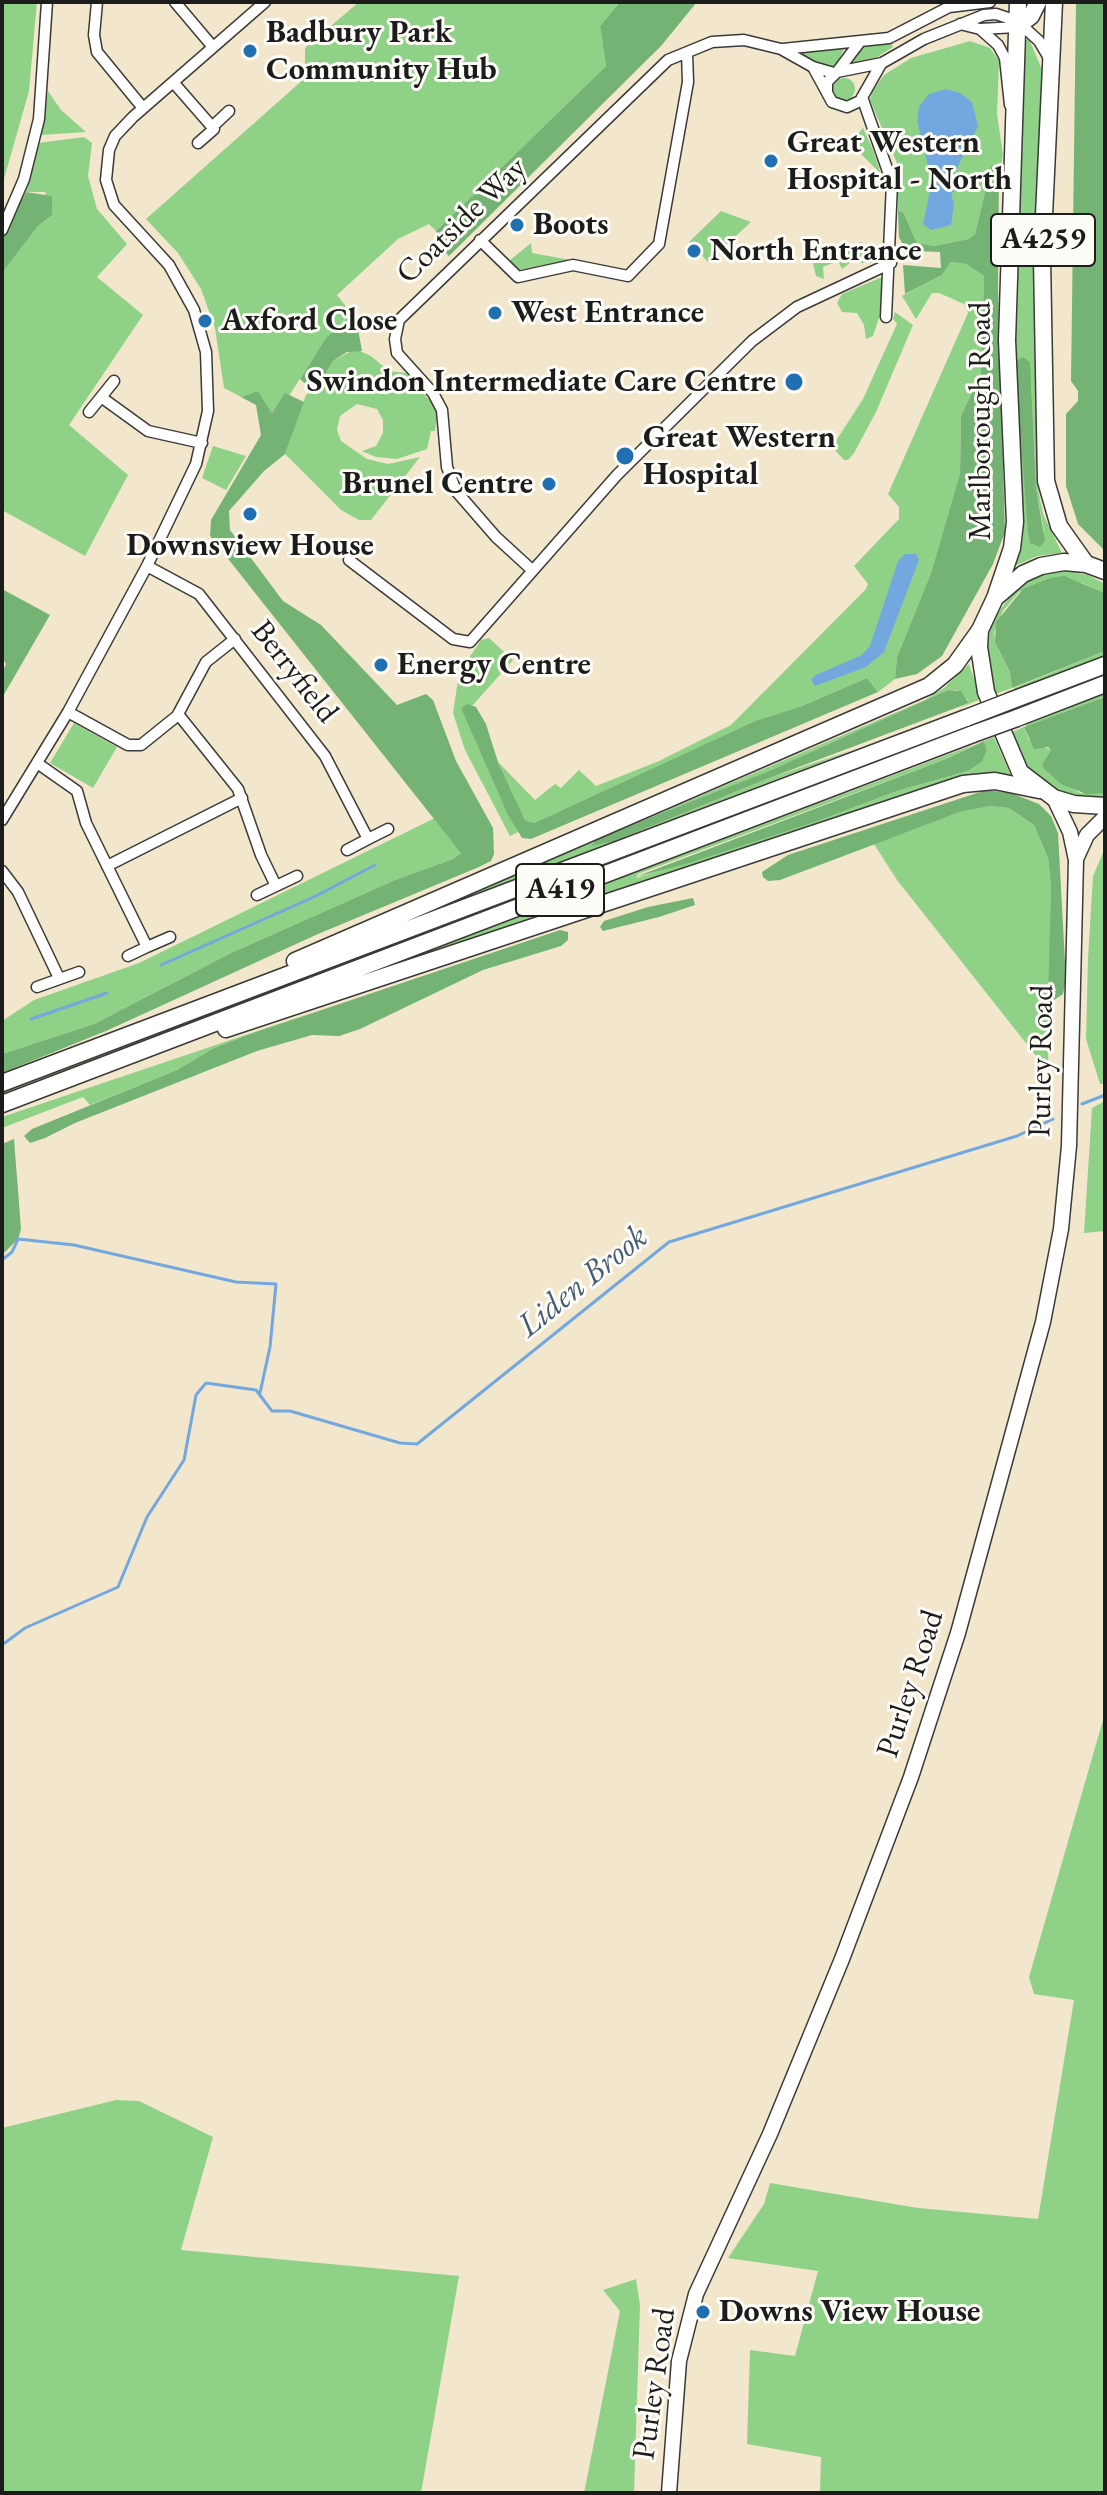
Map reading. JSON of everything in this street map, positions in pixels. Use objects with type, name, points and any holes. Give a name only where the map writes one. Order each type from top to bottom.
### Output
[{"type":"main road","name":"Marlborough Road","points":[[980,630],[1012,548],[1015,522],[1007,340],[1018,2]]},
{"type":"main road","points":[[1019,24],[1038,2]]},
{"type":"main road","name":"Marlborough Road","points":[[1054,2],[1042,258],[1046,481],[1059,526],[1086,564]]},
{"type":"main road","points":[[995,598],[1023,574],[1041,566],[1086,564],[1105,571]]},
{"type":"main road","points":[[980,630],[981,670],[997,722],[1015,765],[1047,794],[1074,804],[1105,806]]},
{"type":"main road","name":"A419","points":[[166,1021],[487,875],[929,686],[955,665],[980,630]]},
{"type":"main road","name":"A419","points":[[2,1083],[1105,665]]},
{"type":"main road","name":"A419","points":[[2,1104],[1105,684]]},
{"type":"main road","name":"A419","points":[[149,1050],[221,1030],[963,784],[995,781],[1047,794]]},
{"type":"main road","name":"Purley Road","points":[[669,2493],[679,2361],[692,2307],[842,1959],[911,1777],[958,1633],[1043,1322],[1061,1229],[1069,1146],[1076,860],[1068,826],[1047,794]]},
{"type":"main road","name":"Purley Road","points":[[1076,860],[1084,839],[1105,817]]},
{"type":"street","points":[[2,230],[24,179],[39,119],[47,2]]},
{"type":"street","points":[[97,2],[94,35],[97,52],[143,108]]},
{"type":"street","points":[[175,2],[213,47]]},
{"type":"street","points":[[2,820],[68,712],[147,566],[187,485],[202,443],[209,382],[199,325],[177,276],[159,252],[120,214],[106,186],[106,162],[111,143],[143,108],[265,2]]},
{"type":"street","points":[[781,49],[861,42],[899,35],[956,5],[990,2]]},
{"type":"street","points":[[835,72],[882,63],[924,39],[993,14],[1019,24],[1042,46],[1052,66]]},
{"type":"street","points":[[960,24],[980,29],[1019,24]]},
{"type":"street","points":[[980,29],[995,41],[1005,58],[1006,94],[1013,115]]},
{"type":"street","name":"Coatside Way","points":[[532,570],[496,537],[456,491],[447,467],[443,417],[438,401],[401,359],[396,346],[396,326],[402,316],[661,65],[712,42],[736,40],[781,49],[813,67],[835,72]]},
{"type":"street","points":[[827,93],[827,82],[851,49],[861,42]]},
{"type":"street","points":[[480,240],[518,277],[573,265],[621,277],[638,267],[659,244],[688,82],[687,53]]},
{"type":"street","points":[[847,107],[863,94],[882,63]]},
{"type":"street","points":[[813,67],[832,102],[847,107],[871,126]]},
{"type":"street","points":[[852,71],[861,78],[871,126],[881,144],[892,183],[891,263],[886,317]]},
{"type":"street","points":[[173,82],[212,127]]},
{"type":"street","points":[[198,143],[229,111]]},
{"type":"street","points":[[349,560],[446,634],[465,643],[478,637],[532,570],[635,455],[768,328],[816,297],[891,263]]},
{"type":"street","points":[[89,412],[114,381]]},
{"type":"street","points":[[101,397],[148,431],[202,443]]},
{"type":"street","name":"Berryfield","points":[[147,566],[193,589],[235,639],[325,756],[368,839]]},
{"type":"street","points":[[68,712],[133,746],[145,743],[178,714],[206,662],[235,639]]},
{"type":"street","points":[[178,714],[242,798],[244,811],[276,886]]},
{"type":"street","points":[[37,763],[75,787],[86,823],[147,947]]},
{"type":"street","points":[[107,866],[242,798]]},
{"type":"street","points":[[347,850],[388,829]]},
{"type":"street","points":[[2,871],[18,892],[59,978]]},
{"type":"street","points":[[257,895],[297,876]]},
{"type":"street","points":[[128,956],[170,937]]},
{"type":"street","points":[[37,987],[79,972]]},
{"type":"green space","points":[[2,2],[37,2],[29,91],[2,186]]},
{"type":"green space","points":[[359,2],[620,2],[600,26],[606,66],[436,231],[429,224],[398,239],[337,295],[351,313],[325,339],[289,396],[285,394],[272,413],[258,391],[241,397],[224,388],[215,328],[201,289],[178,253],[146,219],[305,78],[305,48]]},
{"type":"green space","points":[[620,2],[697,2],[661,46],[449,256],[442,249],[436,231],[606,66],[600,26]]},
{"type":"green space","points":[[1076,2],[1105,2],[1105,551],[1078,524],[1066,486],[1066,414],[1078,401],[1078,391],[1071,381]]},
{"type":"green space","points":[[1029,39],[1045,77],[1035,254],[1038,489],[1043,514],[1062,553],[1037,556],[1015,566],[1012,375],[1023,40]],"holes":[[[1031,380],[1036,488],[1044,531],[1028,532]]]},
{"type":"green space","points":[[890,41],[893,47],[874,59],[847,66],[861,45]]},
{"type":"green space","points":[[970,41],[990,48],[999,61],[997,114],[1003,155],[1000,171],[992,163],[975,234],[969,239],[934,246],[917,243],[903,212],[898,211],[897,163],[870,100],[872,92],[884,75],[911,58]]},
{"type":"green space","points":[[846,46],[834,68],[816,64],[799,53]]},
{"type":"green space","points":[[844,78],[852,81],[855,89],[852,97],[844,100],[836,97],[833,89],[836,81]]},
{"type":"green space","points":[[48,91],[61,110],[86,132],[41,135]]},
{"type":"green space","points":[[863,128],[881,174],[859,152],[856,136]]},
{"type":"green space","points":[[84,137],[92,143],[88,176],[97,209],[127,244],[97,277],[143,315],[69,425],[128,475],[85,556],[2,510],[2,273],[38,226],[52,215],[45,192],[26,192],[38,143]]},
{"type":"green space","points":[[992,163],[999,173],[998,288],[1005,532],[993,564],[942,656],[917,674],[895,679],[897,657],[931,573],[960,473],[961,416],[981,373],[984,276],[966,264],[951,262],[942,275],[905,294],[903,265],[941,268],[940,252],[915,251],[903,245],[899,237],[898,211],[903,212],[917,243],[934,246],[969,239],[975,234]]},
{"type":"green space","points":[[26,192],[52,196],[52,215],[38,226],[2,273],[2,236]]},
{"type":"green space","points":[[721,211],[751,222],[708,262],[689,242]]},
{"type":"green space","points":[[861,242],[876,255],[882,254],[872,263],[850,263],[842,269],[838,261],[823,267],[824,279],[816,276],[812,260],[805,257],[808,245],[809,254],[826,255],[842,252]]},
{"type":"green space","points":[[531,243],[532,253],[582,262],[559,262],[519,270],[509,261]]},
{"type":"green space","points":[[951,262],[966,264],[984,276],[981,373],[961,416],[960,473],[931,573],[897,657],[895,679],[878,692],[867,678],[802,706],[755,721],[534,823],[525,820],[498,762],[535,800],[555,784],[561,788],[579,770],[596,786],[659,761],[731,725],[866,589],[868,584],[854,566],[899,519],[899,507],[888,494],[968,313],[964,304],[932,293],[916,319],[902,296],[942,275]]},
{"type":"green space","points":[[882,277],[883,306],[873,336],[866,339],[864,325],[857,313],[842,312],[837,303],[842,294]]},
{"type":"green space","points":[[895,312],[913,325],[876,412],[854,453],[844,460],[832,447],[863,399],[897,324],[893,319]]},
{"type":"green space","points":[[348,317],[356,318],[362,351],[347,352],[333,361],[322,380],[310,388],[300,379],[325,339]]},
{"type":"green space","points":[[355,349],[371,356],[389,371],[406,373],[438,410],[435,431],[431,431],[427,449],[397,459],[376,457],[362,451],[376,446],[383,433],[383,420],[377,409],[357,404],[340,416],[337,430],[341,441],[367,459],[388,464],[420,457],[371,520],[359,520],[341,510],[285,454],[306,395],[322,380],[333,361]]},
{"type":"green space","points":[[1023,357],[1030,362],[1036,488],[1045,541],[1040,547],[1030,543],[1028,532],[1015,362]]},
{"type":"green space","points":[[258,391],[272,413],[285,393],[304,402],[285,454],[264,471],[229,511],[230,530],[283,601],[321,625],[397,705],[426,694],[433,700],[456,761],[493,828],[494,854],[491,861],[479,867],[318,934],[106,1031],[2,1073],[2,1054],[94,1024],[231,953],[461,853],[210,536],[211,520],[261,435],[256,405],[241,397]]},
{"type":"green space","points":[[213,446],[246,456],[226,490],[202,478]]},
{"type":"green space","points":[[1057,569],[1088,575],[1105,584],[1105,593],[1082,583],[1050,578],[1019,592],[1003,611],[994,633],[1010,672],[1012,688],[995,694],[985,662],[991,622],[1017,587],[1034,576]]},
{"type":"green space","points":[[1064,576],[1105,593],[1105,651],[1012,688],[1010,672],[995,642],[996,622],[1023,589]]},
{"type":"green space","points":[[2,589],[50,615],[2,698],[2,673],[6,664],[2,657]]},
{"type":"green space","points":[[489,638],[513,660],[473,705],[462,708],[518,832],[510,836],[465,750],[453,713],[459,673],[481,640]]},
{"type":"green space","points":[[1105,651],[1105,657],[1015,692],[1014,688]]},
{"type":"green space","points":[[969,664],[981,699],[957,709],[969,703],[968,700],[957,690],[948,690],[769,771],[591,844],[615,841],[431,911],[925,700],[944,688]]},
{"type":"green space","points":[[867,678],[878,692],[531,839],[522,838],[508,815],[461,708],[468,704],[476,707],[486,724],[498,762],[525,820],[534,823],[755,721],[802,706]]},
{"type":"green space","points":[[948,690],[961,691],[969,703],[767,779],[615,841],[591,846],[597,839],[769,771]]},
{"type":"green space","points":[[1105,690],[1105,697],[1027,726],[1025,721]]},
{"type":"green space","points":[[1105,697],[1105,793],[1086,794],[1061,784],[1044,769],[1042,764],[1051,750],[1048,747],[1034,749],[1024,727]]},
{"type":"green space","points":[[74,723],[117,747],[93,788],[50,763]]},
{"type":"green space","points":[[967,724],[969,729],[2,1094],[2,1090]]},
{"type":"green space","points":[[1024,727],[1029,740],[1051,750],[1042,764],[1049,774],[1080,793],[1105,793],[1105,800],[1092,801],[1056,792],[1028,772],[1010,733]]},
{"type":"green space","points":[[994,737],[1011,776],[986,773],[959,776],[385,967],[976,744],[946,759],[638,874],[636,878],[818,821],[897,791],[968,771],[982,762],[987,750],[984,741]]},
{"type":"green space","points":[[984,741],[987,750],[982,762],[968,771],[897,791],[818,821],[686,864],[635,877],[946,759]]},
{"type":"green space","points":[[855,749],[809,767],[622,838],[767,779]]},
{"type":"green space","points":[[986,790],[1011,793],[1039,804],[1051,816],[1058,833],[1066,980],[1063,994],[1048,1004],[1051,885],[1048,858],[1034,825],[1009,808],[990,806],[960,812],[780,880],[768,881],[763,877],[762,872],[788,855]]},
{"type":"green space","points":[[990,806],[1009,808],[1034,825],[1048,858],[1051,885],[1048,1071],[897,880],[874,844],[960,812]]},
{"type":"green space","points":[[435,818],[462,852],[453,859],[395,880],[231,953],[94,1024],[2,1054],[2,1021],[34,1000],[139,963]]},
{"type":"green space","points":[[1105,848],[1105,1084],[1100,1084],[1086,1039],[1093,876]]},
{"type":"green space","points":[[693,898],[695,905],[659,917],[603,931],[600,927],[604,921],[648,907]]},
{"type":"green space","points":[[560,930],[568,932],[568,940],[561,946],[483,970],[360,1029],[339,1036],[312,1035],[257,1051],[75,1123],[45,1138],[30,1143],[24,1136],[32,1129],[177,1070],[212,1049],[256,1032]]},
{"type":"green space","points":[[311,1013],[212,1049],[177,1070],[90,1105],[83,1097],[2,1128],[2,1117]]},
{"type":"green space","points":[[1105,1101],[1105,1231],[1084,1233],[1092,1108]]},
{"type":"green space","points":[[14,1139],[21,1229],[18,1239],[2,1255],[2,1144]]},
{"type":"green space","points":[[1105,1713],[1105,2493],[820,2493],[821,2457],[747,2444],[750,2350],[795,2356],[818,2271],[728,2258],[764,2204],[770,2183],[918,2208],[1038,2219],[1074,2000],[1034,1994],[1029,1977]]},
{"type":"green space","points":[[116,2100],[139,2101],[213,2137],[181,2250],[459,2276],[421,2493],[2,2493],[2,2128]]},
{"type":"green space","points":[[636,2279],[640,2305],[634,2493],[584,2493],[620,2311],[603,2290]]},
{"type":"water","points":[[946,89],[960,93],[972,102],[978,126],[953,176],[956,189],[951,194],[954,204],[951,225],[931,230],[923,224],[932,181],[917,121],[919,107],[929,94]]},
{"type":"water","points":[[905,554],[916,554],[919,560],[884,652],[866,667],[815,686],[811,679],[816,675],[862,655],[870,646],[898,561]]},
{"type":"waterway","points":[[161,965],[316,896],[375,865]]},
{"type":"waterway","points":[[31,1019],[107,993]]},
{"type":"waterway","name":"Liden Brook","points":[[1082,1104],[1105,1095]]},
{"type":"waterway","name":"Liden Brook","points":[[2,1645],[25,1628],[118,1587],[147,1517],[184,1460],[196,1395],[206,1383],[256,1390],[272,1411],[290,1411],[400,1443],[417,1444],[669,1242],[1017,1136],[1053,1119]]},
{"type":"waterway","name":"Liden Brook","points":[[2,1260],[12,1252],[18,1239],[74,1245],[236,1282],[276,1284],[270,1347],[260,1393]]},
{"type":"place","name":"Badbury Park Community Hub","points":[[250,51]]},
{"type":"place","name":"Great Western Hospital - North","points":[[771,161]]},
{"type":"place","name":"Boots","points":[[517,225]]},
{"type":"place","name":"North Entrance","points":[[694,251]]},
{"type":"place","name":"West Entrance","points":[[495,313]]},
{"type":"place","name":"Axford Close","points":[[205,321]]},
{"type":"place","name":"Swindon Intermediate Care Centre","points":[[794,382]]},
{"type":"place","name":"Great Western Hospital","points":[[625,456]]},
{"type":"place","name":"Brunel Centre","points":[[549,484]]},
{"type":"place","name":"Downsview House","points":[[250,514]]},
{"type":"place","name":"Energy Centre","points":[[381,665]]},
{"type":"place","name":"Downs View House","points":[[703,2312]]}]
